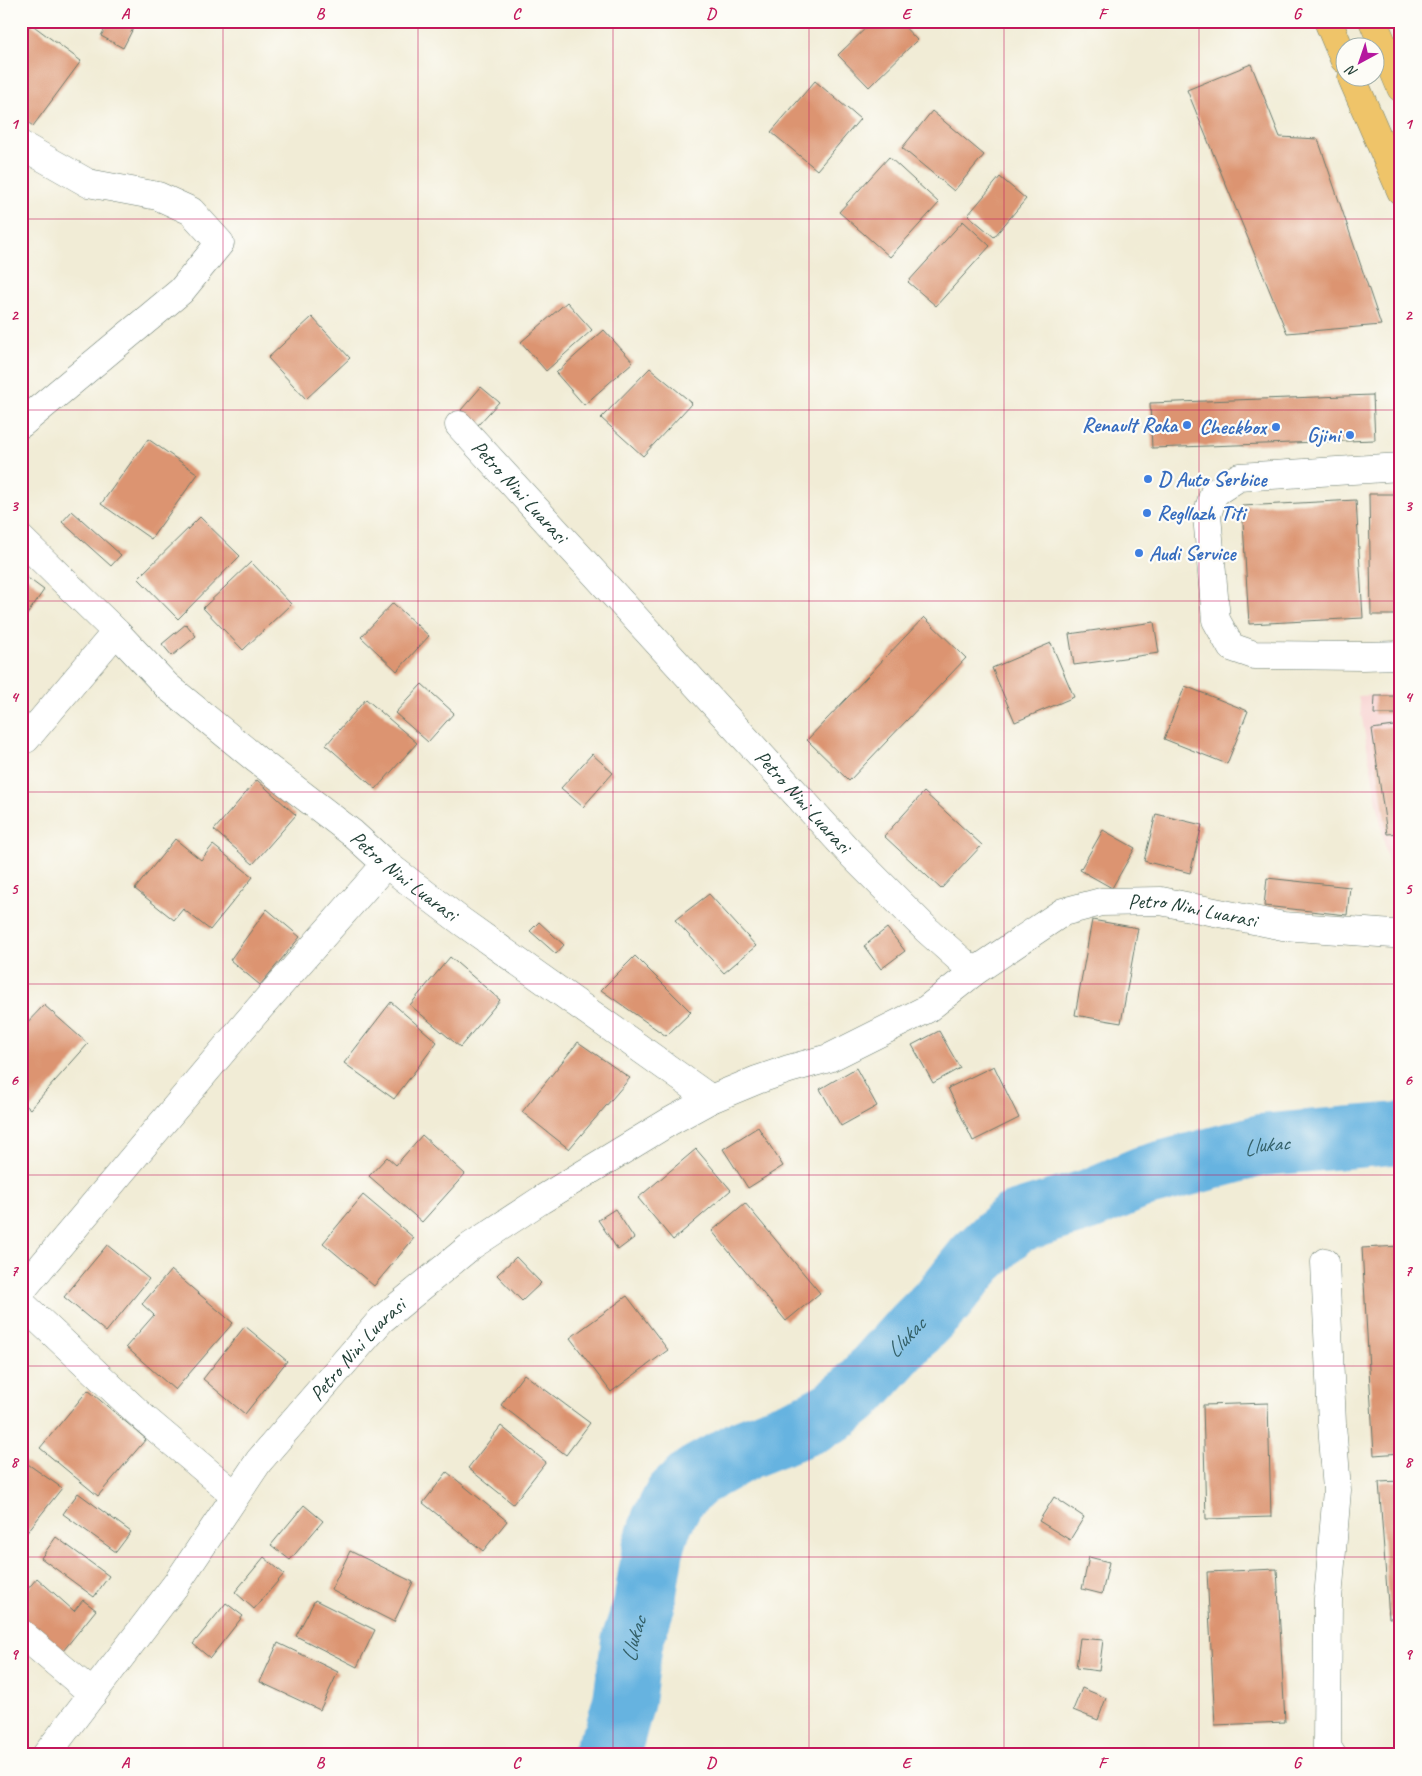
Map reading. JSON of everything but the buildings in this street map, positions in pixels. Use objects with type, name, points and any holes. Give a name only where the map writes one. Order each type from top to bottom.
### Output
[{"type":"main road","points":[[1328,21],[1335,38]]},
{"type":"main road","points":[[1373,21],[1401,88]]},
{"type":"main road","points":[[1356,88],[1401,191]]},
{"type":"street","points":[[21,145],[88,183],[158,196],[191,212],[220,243],[181,291],[21,424]]},
{"type":"street","name":"Petro Nini Luarasi","points":[[459,425],[853,856],[927,930],[974,972]]},
{"type":"street","points":[[1401,467],[1239,478],[1214,493],[1207,514],[1216,620],[1231,647],[1254,655],[1401,655]]},
{"type":"street","name":"Petro Nini Luarasi","points":[[21,539],[116,632],[167,686],[256,759],[352,833],[386,864],[461,921],[711,1099]]},
{"type":"street","points":[[26,739],[116,632]]},
{"type":"street","points":[[21,1291],[249,1020],[386,864]]},
{"type":"street","name":"Petro Nini Luarasi","points":[[46,1755],[177,1583],[259,1461],[381,1320],[471,1246],[669,1122],[711,1099],[789,1069],[829,1058],[926,1009],[974,972],[1063,912],[1101,902],[1161,901],[1283,926],[1401,933]]},
{"type":"street","points":[[1325,1262],[1332,1424],[1338,1490],[1328,1599],[1326,1747],[1332,1755]]},
{"type":"street","points":[[21,1303],[152,1425],[235,1495]]},
{"type":"street","points":[[21,1633],[93,1694]]},
{"type":"shaded area","points":[[1401,694],[1401,918],[1398,919],[1358,696]]},
{"type":"waterway","name":"Llukac","points":[[603,1755],[614,1737],[624,1700],[632,1642],[644,1605],[653,1549],[662,1521],[675,1496],[697,1476],[745,1449],[813,1422],[834,1411],[854,1395],[907,1336],[942,1301],[976,1259],[1014,1223],[1089,1200],[1143,1177],[1262,1145],[1401,1133]]},
{"type":"place","name":"Renault Roka","points":[[1187,425]]},
{"type":"place","name":"Checkbox","points":[[1276,427]]},
{"type":"place","name":"Gjini","points":[[1350,435]]},
{"type":"place","name":"D Auto Serbice","points":[[1148,479]]},
{"type":"place","name":"Regllazh Titi","points":[[1147,513]]},
{"type":"place","name":"Audi Service","points":[[1139,553]]}]
